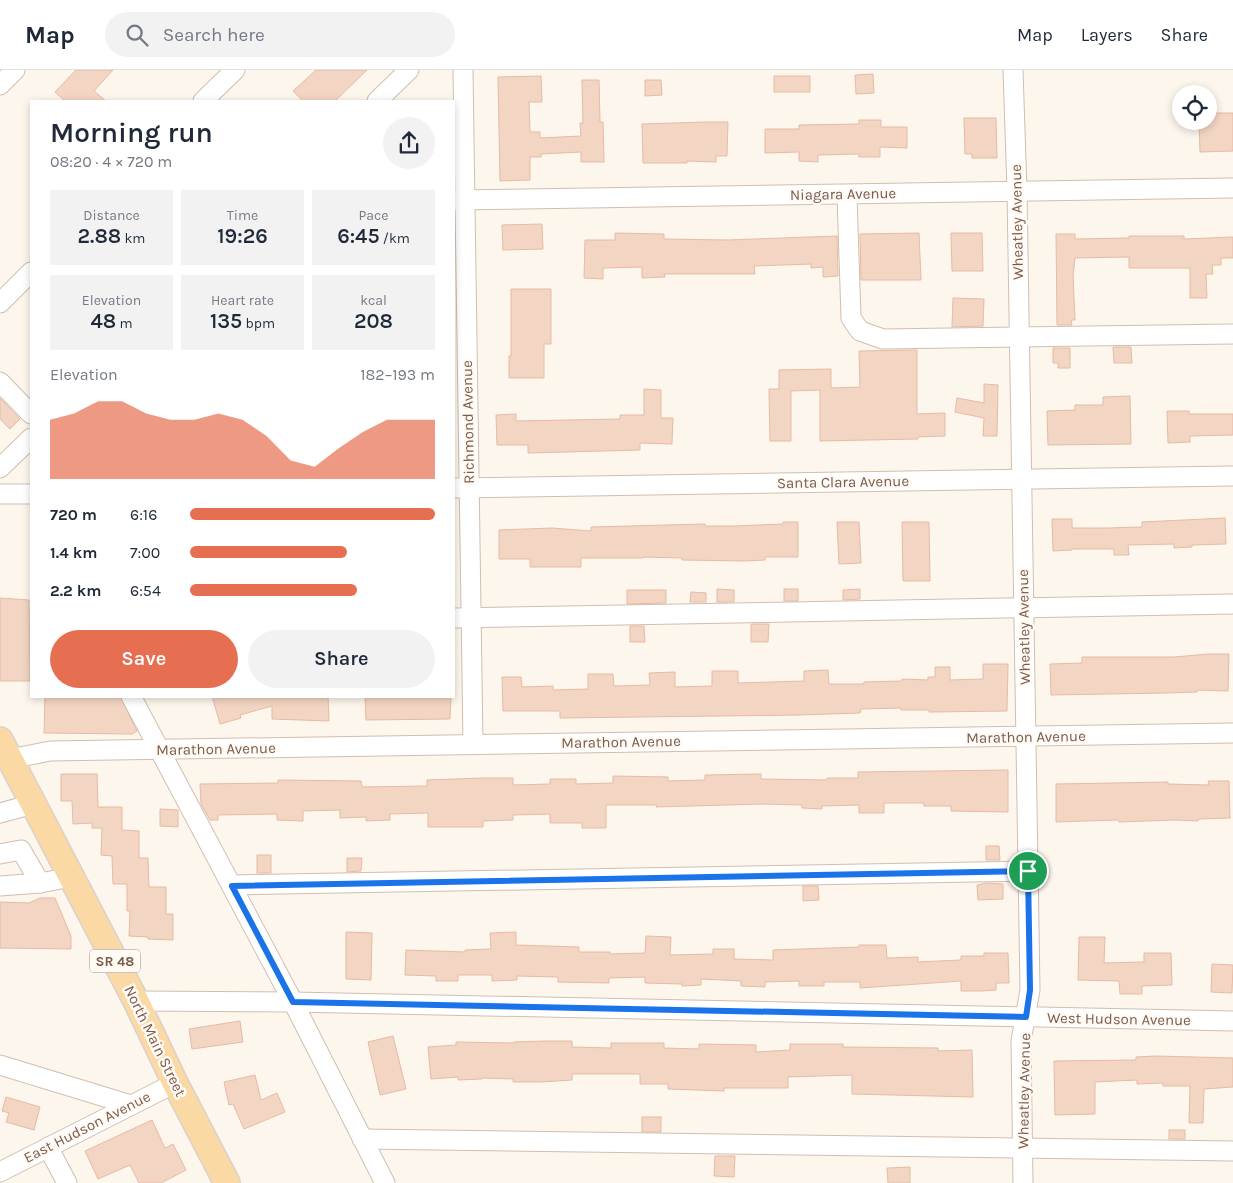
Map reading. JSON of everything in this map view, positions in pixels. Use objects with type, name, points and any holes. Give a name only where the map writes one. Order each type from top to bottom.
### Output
[{"type":"main road","name":"North Main Street","points":[[5,750],[136,1001],[175,1083],[227,1183]]},
{"type":"street","points":[[0,85],[15,70]]},
{"type":"street","points":[[204,100],[235,70]]},
{"type":"street","points":[[378,100],[409,70]]},
{"type":"street","name":"Richmond Avenue","points":[[463,70],[459,200],[462,618],[473,744]]},
{"type":"street","name":"Wheatley Avenue","points":[[1013,70],[1020,337],[1030,990],[1021,1041],[1023,1183]]},
{"type":"street","name":"Niagara Avenue","points":[[459,200],[1233,188]]},
{"type":"street","points":[[848,194],[851,318],[860,331],[883,339],[1233,334]]},
{"type":"street","points":[[0,303],[30,273]]},
{"type":"street","points":[[0,382],[30,413]]},
{"type":"street","points":[[0,468],[30,439]]},
{"type":"street","name":"Santa Clara Avenue","points":[[461,488],[1233,476]]},
{"type":"street","points":[[0,494],[30,494]]},
{"type":"street","points":[[462,618],[1233,604]]},
{"type":"street","points":[[132,698],[293,1002],[385,1183]]},
{"type":"street","name":"Marathon Avenue","points":[[5,750],[159,750],[1233,733]]},
{"type":"street","points":[[0,813],[33,804]]},
{"type":"street","points":[[0,854],[21,850],[40,883]]},
{"type":"street","points":[[232,886],[1028,871]]},
{"type":"street","points":[[0,886],[40,883],[71,877]]},
{"type":"street","name":"West Hudson Avenue","points":[[136,1001],[293,1002],[1233,1021]]},
{"type":"street","points":[[0,1065],[131,1105]]},
{"type":"street","name":"East Hudson Avenue","points":[[0,1172],[175,1083]]},
{"type":"street","points":[[362,1139],[1233,1151]]},
{"type":"street","points":[[48,1147],[67,1183]]},
{"type":"building","points":[[76,70],[113,70],[94,91],[105,100],[64,100],[55,92]]},
{"type":"building","points":[[316,70],[367,70],[336,100],[302,100],[293,91]]},
{"type":"building","points":[[873,74],[874,93],[856,94],[855,75]]},
{"type":"building","points":[[541,76],[542,102],[529,102],[530,132],[540,132],[540,138],[581,136],[580,123],[583,123],[582,80],[599,80],[600,122],[603,122],[604,162],[581,162],[581,152],[541,154],[541,157],[530,157],[530,180],[500,181],[498,77]]},
{"type":"building","points":[[774,76],[810,76],[810,92],[774,92]]},
{"type":"building","points":[[645,80],[661,80],[662,95],[645,96]]},
{"type":"building","points":[[1217,113],[1233,113],[1233,151],[1200,152],[1199,130],[1217,130]]},
{"type":"building","points":[[964,118],[996,118],[997,158],[972,158],[972,154],[965,154]]},
{"type":"building","points":[[859,120],[881,120],[881,127],[907,127],[907,148],[880,147],[880,157],[859,157],[859,154],[818,155],[818,162],[799,161],[799,152],[765,153],[765,129],[799,129],[799,125],[859,124]]},
{"type":"building","points":[[728,122],[727,156],[716,156],[716,162],[643,163],[642,124]]},
{"type":"building","points":[[542,224],[543,249],[503,250],[502,225]]},
{"type":"building","points":[[615,233],[664,234],[664,239],[728,240],[837,236],[838,276],[823,277],[823,267],[811,268],[811,264],[754,266],[755,274],[664,274],[665,277],[642,278],[642,267],[603,268],[603,279],[584,278],[585,240],[615,240]]},
{"type":"building","points":[[919,233],[921,280],[861,280],[860,234]]},
{"type":"building","points":[[951,233],[982,233],[983,271],[952,271]]},
{"type":"building","points":[[1056,234],[1075,234],[1075,239],[1129,238],[1129,236],[1184,236],[1184,239],[1233,237],[1233,258],[1221,258],[1221,265],[1212,265],[1213,274],[1206,274],[1207,298],[1190,298],[1190,268],[1129,268],[1129,257],[1075,258],[1073,276],[1075,320],[1071,320],[1072,325],[1057,325]]},
{"type":"building","points":[[511,289],[551,289],[551,344],[544,344],[544,378],[509,378],[509,356],[511,356]]},
{"type":"building","points":[[953,298],[984,299],[983,326],[952,327]]},
{"type":"building","points":[[1113,347],[1131,347],[1132,363],[1114,363]]},
{"type":"building","points":[[1053,348],[1070,348],[1070,368],[1058,368],[1058,363],[1053,363]]},
{"type":"building","points":[[917,350],[917,414],[945,413],[945,436],[918,437],[918,439],[820,441],[820,390],[791,391],[791,441],[770,441],[769,389],[779,389],[779,370],[831,369],[831,388],[860,387],[859,351]]},
{"type":"building","points":[[984,384],[998,385],[997,436],[983,436],[984,418],[955,412],[957,398],[984,403]]},
{"type":"building","points":[[644,389],[661,390],[661,418],[673,418],[672,444],[640,443],[640,450],[528,453],[528,445],[497,445],[496,415],[516,414],[516,421],[620,419],[620,415],[644,415]]},
{"type":"building","points":[[1130,396],[1131,444],[1048,445],[1047,411],[1075,410],[1075,405],[1103,405],[1103,397]]},
{"type":"building","points":[[0,398],[20,419],[10,429],[0,419]]},
{"type":"building","points":[[1167,411],[1189,411],[1189,414],[1233,414],[1233,435],[1190,436],[1190,442],[1168,443]]},
{"type":"building","points":[[1225,518],[1226,544],[1192,545],[1192,547],[1174,548],[1174,544],[1128,545],[1129,555],[1114,555],[1114,549],[1053,551],[1052,519],[1072,519],[1072,528],[1108,528],[1142,527],[1142,522]]},
{"type":"building","points":[[783,522],[798,522],[798,557],[765,557],[765,560],[744,561],[643,557],[581,558],[581,567],[530,567],[530,559],[499,559],[499,530],[552,528],[591,531],[591,527],[705,524],[705,526],[734,526],[783,524]]},
{"type":"building","points":[[837,522],[859,522],[861,563],[839,564]]},
{"type":"building","points":[[902,522],[929,522],[930,581],[903,581]]},
{"type":"building","points":[[717,589],[734,590],[734,602],[717,602]]},
{"type":"building","points":[[784,589],[798,589],[798,601],[784,601]]},
{"type":"building","points":[[860,589],[860,599],[843,600],[843,590]]},
{"type":"building","points":[[627,590],[666,590],[666,603],[627,604]]},
{"type":"building","points":[[691,592],[706,593],[706,602],[690,602]]},
{"type":"building","points":[[0,598],[29,600],[30,681],[0,681]]},
{"type":"building","points":[[751,624],[769,624],[768,642],[751,642]]},
{"type":"building","points":[[630,626],[644,626],[645,642],[630,642]]},
{"type":"building","points":[[1229,654],[1228,691],[1197,690],[1197,692],[1051,695],[1050,664],[1082,663],[1082,657],[1174,657]]},
{"type":"building","points":[[983,664],[1008,664],[1007,711],[929,712],[929,710],[901,710],[901,708],[861,709],[860,713],[799,715],[560,718],[560,711],[503,711],[502,677],[521,677],[522,687],[553,686],[553,690],[588,689],[588,674],[613,674],[614,686],[650,685],[649,673],[675,672],[675,687],[712,686],[712,671],[738,671],[738,683],[804,681],[804,671],[828,670],[829,684],[864,684],[864,682],[902,681],[902,679],[928,680],[928,677],[935,677],[935,667],[950,667],[950,680],[983,679]]},
{"type":"building","points":[[45,698],[121,698],[137,731],[132,734],[44,733]]},
{"type":"building","points":[[213,698],[328,698],[329,721],[272,719],[272,706],[240,715],[241,718],[220,724]]},
{"type":"building","points":[[365,698],[451,698],[450,719],[366,720]]},
{"type":"building","points":[[1008,770],[1008,812],[951,811],[951,806],[924,806],[924,803],[884,803],[884,813],[859,813],[859,805],[822,806],[822,809],[802,808],[802,805],[762,804],[656,807],[657,805],[606,805],[606,828],[582,828],[582,823],[550,823],[550,814],[513,815],[513,820],[483,821],[483,827],[428,827],[428,813],[390,814],[390,820],[366,821],[366,817],[340,818],[340,810],[303,811],[303,821],[277,820],[277,814],[218,815],[218,820],[210,820],[201,804],[200,784],[278,783],[278,780],[361,781],[362,787],[427,786],[427,780],[513,778],[513,785],[550,784],[550,779],[576,779],[576,784],[613,783],[613,776],[668,777],[668,781],[705,780],[705,775],[761,774],[761,779],[827,780],[827,778],[858,778],[858,772]]},
{"type":"building","points":[[61,774],[97,774],[98,807],[122,807],[122,830],[139,831],[139,858],[148,858],[149,887],[166,887],[166,914],[173,914],[173,940],[129,936],[130,911],[127,911],[127,884],[113,884],[112,856],[101,855],[102,828],[92,828],[92,823],[73,824],[72,801],[61,801]]},
{"type":"building","points":[[1208,781],[1229,781],[1230,818],[1199,819],[1198,821],[1119,822],[1118,820],[1056,822],[1056,784],[1168,782],[1168,784],[1209,785]]},
{"type":"building","points":[[160,809],[178,810],[178,827],[160,826]]},
{"type":"building","points":[[986,846],[999,846],[1000,860],[986,860]]},
{"type":"building","points":[[257,855],[271,855],[271,873],[257,873]]},
{"type":"building","points":[[347,858],[362,858],[361,871],[347,872]]},
{"type":"building","points":[[987,883],[1003,884],[1003,899],[978,900],[977,885]]},
{"type":"building","points":[[803,886],[818,886],[819,900],[803,901]]},
{"type":"building","points":[[40,898],[55,898],[71,936],[71,949],[0,948],[0,902],[29,903]]},
{"type":"building","points":[[346,932],[372,933],[371,980],[346,979]]},
{"type":"building","points":[[516,932],[516,945],[579,947],[579,952],[610,952],[610,954],[645,953],[646,936],[671,937],[670,955],[713,954],[713,949],[734,949],[734,959],[773,960],[773,950],[859,947],[859,945],[886,945],[887,958],[918,957],[918,962],[961,960],[961,956],[984,956],[984,953],[1008,953],[1009,983],[996,983],[996,990],[961,991],[961,981],[860,988],[860,982],[824,982],[824,986],[799,986],[799,981],[765,982],[765,987],[741,986],[741,981],[701,979],[701,985],[682,986],[682,984],[645,983],[645,977],[609,978],[609,983],[558,982],[558,977],[517,976],[517,980],[492,981],[492,975],[458,975],[458,981],[436,981],[436,976],[405,975],[406,950],[465,952],[465,950],[491,949],[490,933]]},
{"type":"building","points":[[1079,937],[1105,937],[1104,963],[1144,962],[1144,953],[1171,953],[1172,985],[1142,986],[1142,994],[1120,994],[1119,981],[1078,980]]},
{"type":"building","points":[[1212,964],[1233,965],[1232,993],[1211,992]]},
{"type":"building","points":[[240,1021],[243,1042],[192,1049],[189,1029]]},
{"type":"building","points":[[393,1036],[406,1089],[380,1095],[368,1042]]},
{"type":"building","points":[[572,1041],[572,1047],[611,1048],[611,1043],[664,1043],[664,1048],[699,1049],[699,1044],[756,1045],[756,1052],[790,1050],[790,1044],[843,1044],[843,1047],[938,1048],[938,1051],[972,1050],[973,1097],[852,1094],[852,1075],[788,1077],[788,1088],[724,1088],[724,1091],[668,1089],[668,1084],[640,1084],[640,1074],[572,1074],[572,1080],[541,1082],[513,1082],[513,1079],[482,1078],[458,1080],[458,1077],[431,1079],[428,1047],[456,1045],[456,1042],[514,1043]]},
{"type":"building","points":[[1136,1057],[1233,1058],[1233,1087],[1204,1089],[1203,1123],[1189,1123],[1190,1086],[1163,1086],[1163,1083],[1137,1084],[1137,1080],[1095,1082],[1095,1114],[1055,1115],[1054,1061],[1136,1060]]},
{"type":"building","points":[[255,1075],[261,1100],[277,1093],[285,1112],[244,1129],[233,1104],[229,1105],[224,1082]]},
{"type":"building","points":[[6,1097],[40,1107],[34,1130],[6,1122],[9,1113],[2,1111]]},
{"type":"building","points":[[642,1117],[661,1117],[661,1132],[642,1132]]},
{"type":"building","points":[[152,1120],[165,1148],[173,1144],[186,1170],[161,1183],[139,1183],[130,1165],[98,1179],[85,1151]]},
{"type":"building","points":[[1169,1130],[1185,1130],[1185,1139],[1169,1139]]},
{"type":"building","points":[[715,1156],[735,1156],[734,1177],[714,1176]]},
{"type":"building","points":[[910,1167],[910,1183],[888,1183],[887,1168]]},
{"type":"route","points":[[1028,871],[1030,990],[1026,1017],[293,1002],[232,886],[1028,871]]}]
